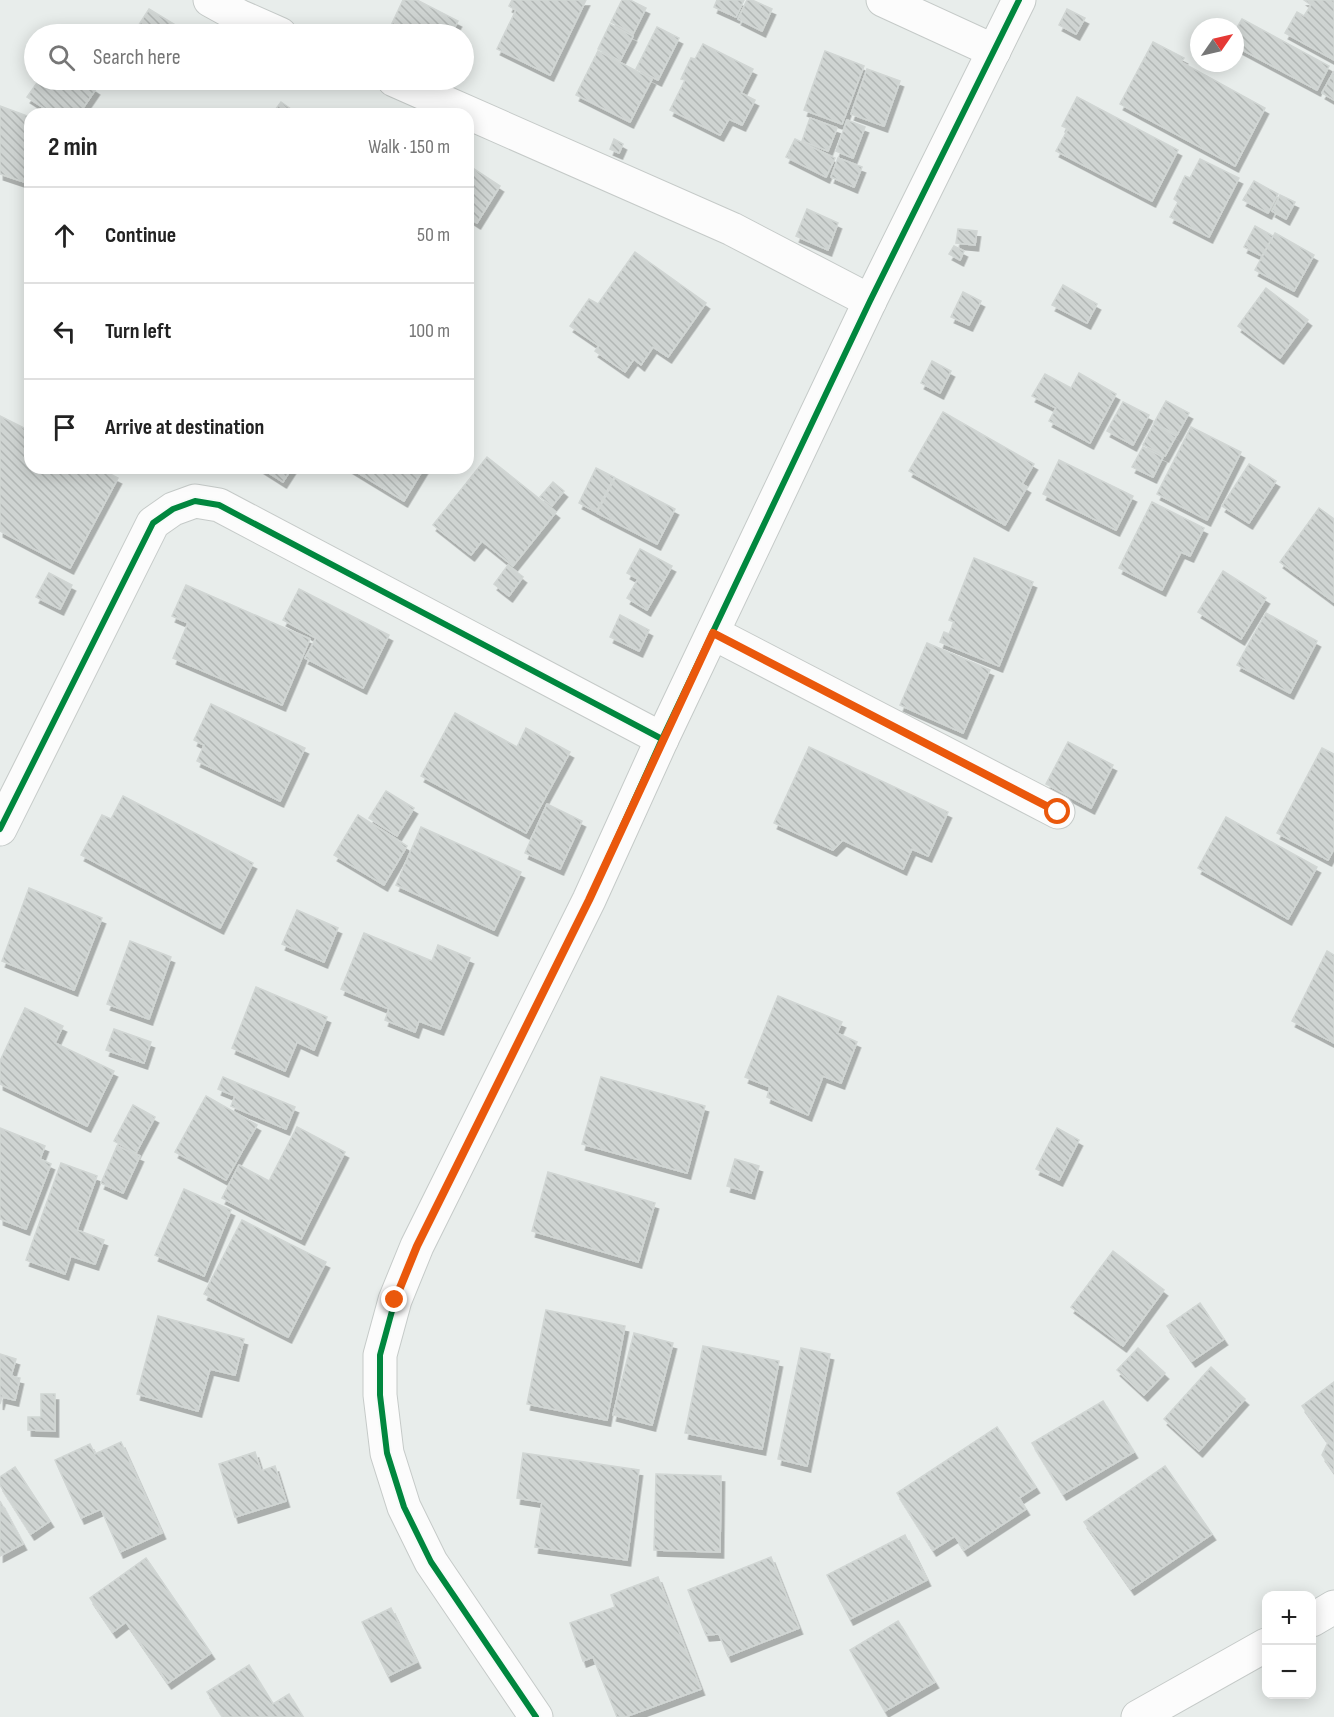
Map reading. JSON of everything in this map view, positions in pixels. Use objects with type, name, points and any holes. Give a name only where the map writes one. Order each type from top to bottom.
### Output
[{"type":"street","points":[[210,0],[257,24]]},
{"type":"street","points":[[884,0],[994,51]]},
{"type":"street","points":[[536,1717],[430,1562],[404,1507],[387,1453],[380,1395],[380,1355],[395,1300],[417,1246],[589,900],[662,739],[870,301],[1019,0]]},
{"type":"street","points":[[417,90],[458,108]]},
{"type":"street","points":[[474,115],[732,229],[870,301]]},
{"type":"street","points":[[0,829],[153,524],[173,509],[195,501],[219,505],[662,739]]},
{"type":"street","points":[[713,633],[1058,812]]},
{"type":"street","points":[[1316,1617],[1334,1607]]},
{"type":"street","points":[[1138,1717],[1262,1647]]},
{"type":"building","points":[[403,0],[417,0],[458,21],[456,24],[392,24]]},
{"type":"building","points":[[512,0],[586,0],[550,75],[497,49],[516,10],[509,6]]},
{"type":"building","points":[[622,0],[630,0],[646,8],[633,34],[611,22]]},
{"type":"building","points":[[717,0],[744,0],[736,17],[714,7]]},
{"type":"building","points":[[747,0],[772,9],[762,31],[738,19]]},
{"type":"building","points":[[1304,0],[1334,0],[1334,60],[1285,33],[1297,12],[1304,16],[1311,5]]},
{"type":"building","points":[[149,9],[174,24],[139,24]]},
{"type":"building","points":[[1067,9],[1085,18],[1076,34],[1059,25]]},
{"type":"building","points":[[1244,20],[1329,66],[1317,90],[1244,51]]},
{"type":"building","points":[[610,24],[633,36],[620,61],[598,49]]},
{"type":"building","points":[[657,27],[679,38],[658,80],[636,69]]},
{"type":"building","points":[[1153,42],[1184,58],[1181,62],[1190,67],[1190,72],[1199,72],[1265,108],[1235,166],[1120,104]]},
{"type":"building","points":[[703,44],[753,69],[741,93],[755,100],[742,125],[729,119],[720,135],[670,110],[685,80],[681,79],[691,58],[695,59]]},
{"type":"building","points":[[598,51],[652,79],[630,122],[576,95]]},
{"type":"building","points":[[825,51],[864,66],[842,124],[804,110]]},
{"type":"building","points":[[867,69],[900,81],[884,126],[851,114]]},
{"type":"building","points":[[1334,71],[1334,100],[1322,93]]},
{"type":"building","points":[[32,90],[95,90],[83,108],[44,108],[27,97]]},
{"type":"building","points":[[1077,97],[1178,150],[1152,201],[1056,151],[1068,129],[1062,126]]},
{"type":"building","points":[[281,102],[290,108],[276,108]]},
{"type":"building","points":[[0,106],[24,115],[24,182],[0,174]]},
{"type":"building","points":[[810,118],[837,128],[828,151],[802,141]]},
{"type":"building","points":[[847,120],[865,127],[853,158],[836,151]]},
{"type":"building","points":[[614,139],[623,144],[619,153],[610,149]]},
{"type":"building","points":[[795,139],[835,158],[826,177],[786,157]]},
{"type":"building","points":[[838,158],[862,167],[854,187],[831,177]]},
{"type":"building","points":[[1200,159],[1239,178],[1209,237],[1170,217],[1178,202],[1174,199],[1185,176],[1190,178]]},
{"type":"building","points":[[474,169],[500,186],[477,223],[474,221]]},
{"type":"building","points":[[1254,181],[1278,194],[1268,213],[1243,200]]},
{"type":"building","points":[[1280,195],[1295,202],[1286,219],[1272,211]]},
{"type":"building","points":[[807,209],[838,223],[828,250],[796,236]]},
{"type":"building","points":[[1255,226],[1273,236],[1262,256],[1244,247]]},
{"type":"building","points":[[958,229],[977,231],[975,245],[956,243]]},
{"type":"building","points":[[1275,233],[1314,255],[1294,291],[1255,270]]},
{"type":"building","points":[[954,246],[964,251],[960,260],[949,254]]},
{"type":"building","points":[[635,252],[706,303],[668,357],[653,347],[641,365],[634,359],[625,372],[595,351],[599,346],[570,326],[589,299],[598,304]]},
{"type":"building","points":[[1063,285],[1097,304],[1087,323],[1052,305]]},
{"type":"building","points":[[1266,288],[1308,320],[1280,358],[1238,326]]},
{"type":"building","points":[[963,292],[981,301],[969,325],[951,317]]},
{"type":"building","points":[[932,361],[951,371],[940,393],[921,383]]},
{"type":"building","points":[[1079,373],[1116,394],[1090,443],[1049,421],[1056,408],[1032,396],[1045,374],[1071,388]]},
{"type":"building","points":[[1166,401],[1189,413],[1177,435],[1154,423]]},
{"type":"building","points":[[1123,402],[1149,415],[1133,445],[1107,431]]},
{"type":"building","points":[[943,412],[1034,464],[1022,484],[1027,487],[1005,525],[909,471]]},
{"type":"building","points":[[0,416],[24,428],[24,474],[110,474],[118,478],[70,568],[0,531]]},
{"type":"building","points":[[1154,424],[1176,436],[1165,456],[1143,445]]},
{"type":"building","points":[[1191,427],[1241,452],[1207,520],[1157,494]]},
{"type":"building","points":[[1143,447],[1163,457],[1153,477],[1132,467]]},
{"type":"building","points":[[487,457],[556,512],[513,566],[482,541],[471,555],[433,525]]},
{"type":"building","points":[[1059,460],[1133,496],[1116,530],[1043,494]]},
{"type":"building","points":[[1249,464],[1276,481],[1249,523],[1222,506]]},
{"type":"building","points":[[596,468],[614,477],[596,512],[579,503]]},
{"type":"building","points":[[270,474],[288,474],[283,482]]},
{"type":"building","points":[[360,474],[420,474],[404,501]]},
{"type":"building","points":[[615,478],[675,509],[657,544],[597,513]]},
{"type":"building","points":[[553,482],[564,491],[552,506],[540,497]]},
{"type":"building","points":[[1152,502],[1204,528],[1190,556],[1181,552],[1162,590],[1119,568]]},
{"type":"building","points":[[1319,508],[1334,519],[1334,602],[1280,562]]},
{"type":"building","points":[[640,549],[672,566],[647,610],[627,598],[638,579],[627,573]]},
{"type":"building","points":[[974,558],[1033,582],[999,666],[940,642],[944,632],[949,634],[954,622],[949,620]]},
{"type":"building","points":[[508,565],[523,577],[509,596],[494,584]]},
{"type":"building","points":[[1223,571],[1266,598],[1241,639],[1198,612]]},
{"type":"building","points":[[49,573],[72,585],[60,609],[36,597]]},
{"type":"building","points":[[186,585],[310,639],[282,705],[173,658],[188,623],[172,616]]},
{"type":"building","points":[[299,589],[389,635],[363,688],[305,658],[316,638],[283,620]]},
{"type":"building","points":[[1266,613],[1317,641],[1290,693],[1237,665]]},
{"type":"building","points":[[620,615],[649,630],[639,651],[610,637]]},
{"type":"building","points":[[927,643],[990,670],[963,733],[900,705]]},
{"type":"building","points":[[211,704],[305,748],[280,801],[197,761],[204,745],[194,740]]},
{"type":"building","points":[[455,713],[517,747],[526,728],[570,752],[526,833],[421,776]]},
{"type":"building","points":[[1068,742],[1113,765],[1091,808],[1046,784]]},
{"type":"building","points":[[809,747],[948,812],[928,856],[912,849],[903,869],[843,840],[833,850],[774,823]]},
{"type":"building","points":[[1322,748],[1334,754],[1334,849],[1328,860],[1277,833]]},
{"type":"building","points":[[386,791],[414,808],[397,836],[369,818]]},
{"type":"building","points":[[123,796],[253,863],[220,928],[81,855],[102,815],[111,819]]},
{"type":"building","points":[[547,804],[582,821],[560,869],[525,853]]},
{"type":"building","points":[[358,815],[407,846],[384,885],[334,855]]},
{"type":"building","points":[[1226,817],[1317,867],[1288,919],[1198,868]]},
{"type":"building","points":[[421,827],[521,872],[494,930],[396,885]]},
{"type":"building","points":[[29,888],[102,918],[74,990],[2,961]]},
{"type":"building","points":[[297,910],[338,928],[324,962],[282,944]]},
{"type":"building","points":[[364,933],[432,961],[438,945],[470,958],[440,1029],[419,1021],[415,1032],[385,1020],[389,1009],[341,989]]},
{"type":"building","points":[[130,941],[171,957],[149,1019],[107,1004]]},
{"type":"building","points":[[1327,951],[1334,955],[1334,1043],[1292,1021]]},
{"type":"building","points":[[256,987],[327,1017],[314,1050],[297,1042],[285,1071],[232,1048]]},
{"type":"building","points":[[778,996],[842,1022],[837,1033],[857,1042],[841,1083],[823,1076],[808,1115],[767,1097],[770,1087],[745,1077]]},
{"type":"building","points":[[25,1008],[63,1026],[55,1043],[114,1071],[87,1126],[0,1084],[0,1061]]},
{"type":"building","points":[[114,1029],[151,1042],[144,1063],[106,1050]]},
{"type":"building","points":[[223,1077],[295,1107],[286,1129],[231,1106],[235,1096],[218,1089]]},
{"type":"building","points":[[601,1077],[705,1106],[687,1173],[582,1144]]},
{"type":"building","points":[[206,1096],[257,1125],[226,1180],[175,1152]]},
{"type":"building","points":[[133,1105],[155,1117],[136,1153],[114,1141]]},
{"type":"building","points":[[297,1127],[345,1152],[301,1239],[222,1198],[239,1165],[269,1181]]},
{"type":"building","points":[[0,1128],[45,1146],[40,1159],[51,1164],[26,1229],[0,1219]]},
{"type":"building","points":[[1057,1128],[1079,1140],[1059,1180],[1036,1169]]},
{"type":"building","points":[[117,1146],[140,1156],[123,1193],[101,1183]]},
{"type":"building","points":[[735,1159],[759,1166],[751,1193],[727,1186]]},
{"type":"building","points":[[61,1163],[97,1176],[77,1230],[104,1240],[95,1264],[71,1256],[65,1274],[26,1260]]},
{"type":"building","points":[[548,1172],[655,1203],[638,1262],[532,1231]]},
{"type":"building","points":[[184,1189],[231,1210],[204,1276],[155,1255]]},
{"type":"building","points":[[242,1220],[326,1262],[288,1337],[204,1294]]},
{"type":"building","points":[[1113,1251],[1164,1290],[1123,1346],[1071,1307]]},
{"type":"building","points":[[1200,1303],[1224,1339],[1192,1361],[1167,1326]]},
{"type":"building","points":[[546,1310],[625,1326],[607,1420],[527,1404]]},
{"type":"building","points":[[158,1316],[244,1339],[235,1375],[210,1369],[198,1411],[137,1394]]},
{"type":"building","points":[[634,1333],[673,1343],[652,1425],[613,1415]]},
{"type":"building","points":[[703,1346],[779,1361],[762,1449],[685,1433]]},
{"type":"building","points":[[801,1348],[830,1354],[807,1466],[778,1459]]},
{"type":"building","points":[[1138,1348],[1165,1373],[1144,1395],[1117,1370]]},
{"type":"building","points":[[0,1354],[16,1359],[11,1376],[20,1378],[15,1400],[2,1397],[0,1404]]},
{"type":"building","points":[[1211,1367],[1245,1399],[1199,1451],[1164,1419]]},
{"type":"building","points":[[1334,1382],[1334,1472],[1322,1455],[1328,1442],[1302,1406]]},
{"type":"building","points":[[41,1394],[55,1394],[55,1431],[28,1430],[28,1417],[41,1417]]},
{"type":"building","points":[[1103,1401],[1134,1452],[1063,1494],[1032,1443]]},
{"type":"building","points":[[997,1427],[1036,1487],[1019,1498],[1026,1509],[964,1550],[955,1536],[933,1550],[897,1493]]},
{"type":"building","points":[[121,1442],[162,1533],[120,1552],[101,1509],[81,1518],[55,1460],[90,1444],[95,1454]]},
{"type":"building","points":[[255,1452],[261,1471],[275,1466],[286,1501],[235,1517],[219,1464]]},
{"type":"building","points":[[523,1453],[639,1470],[627,1560],[535,1547],[542,1502],[517,1498]]},
{"type":"building","points":[[1165,1466],[1212,1534],[1131,1589],[1084,1522]]},
{"type":"building","points":[[15,1467],[50,1521],[31,1534],[0,1485],[0,1477]]},
{"type":"building","points":[[656,1474],[721,1476],[720,1552],[654,1550]]},
{"type":"building","points":[[0,1501],[23,1544],[0,1556]]},
{"type":"building","points":[[905,1535],[927,1580],[850,1619],[827,1575]]},
{"type":"building","points":[[771,1557],[799,1628],[728,1656],[719,1634],[706,1635],[688,1590]]},
{"type":"building","points":[[146,1558],[211,1653],[168,1683],[126,1622],[113,1632],[90,1598]]},
{"type":"building","points":[[658,1577],[701,1689],[625,1717],[617,1717],[593,1657],[583,1661],[570,1623],[615,1607],[611,1595]]},
{"type":"building","points":[[391,1608],[417,1662],[388,1676],[362,1622]]},
{"type":"building","points":[[898,1621],[935,1682],[885,1711],[850,1650]]},
{"type":"building","points":[[249,1665],[273,1704],[289,1694],[303,1717],[223,1717],[207,1692]]},
{"type":"cycle path","points":[[536,1717],[431,1562],[404,1507],[387,1453],[380,1395],[380,1355],[395,1300],[417,1246],[589,900],[662,739],[870,301],[1019,0]]},
{"type":"cycle path","points":[[0,829],[153,523],[173,509],[195,501],[219,505],[662,739]]},
{"type":"route","points":[[395,1300],[417,1246],[589,900],[713,633],[1058,812]]}]
